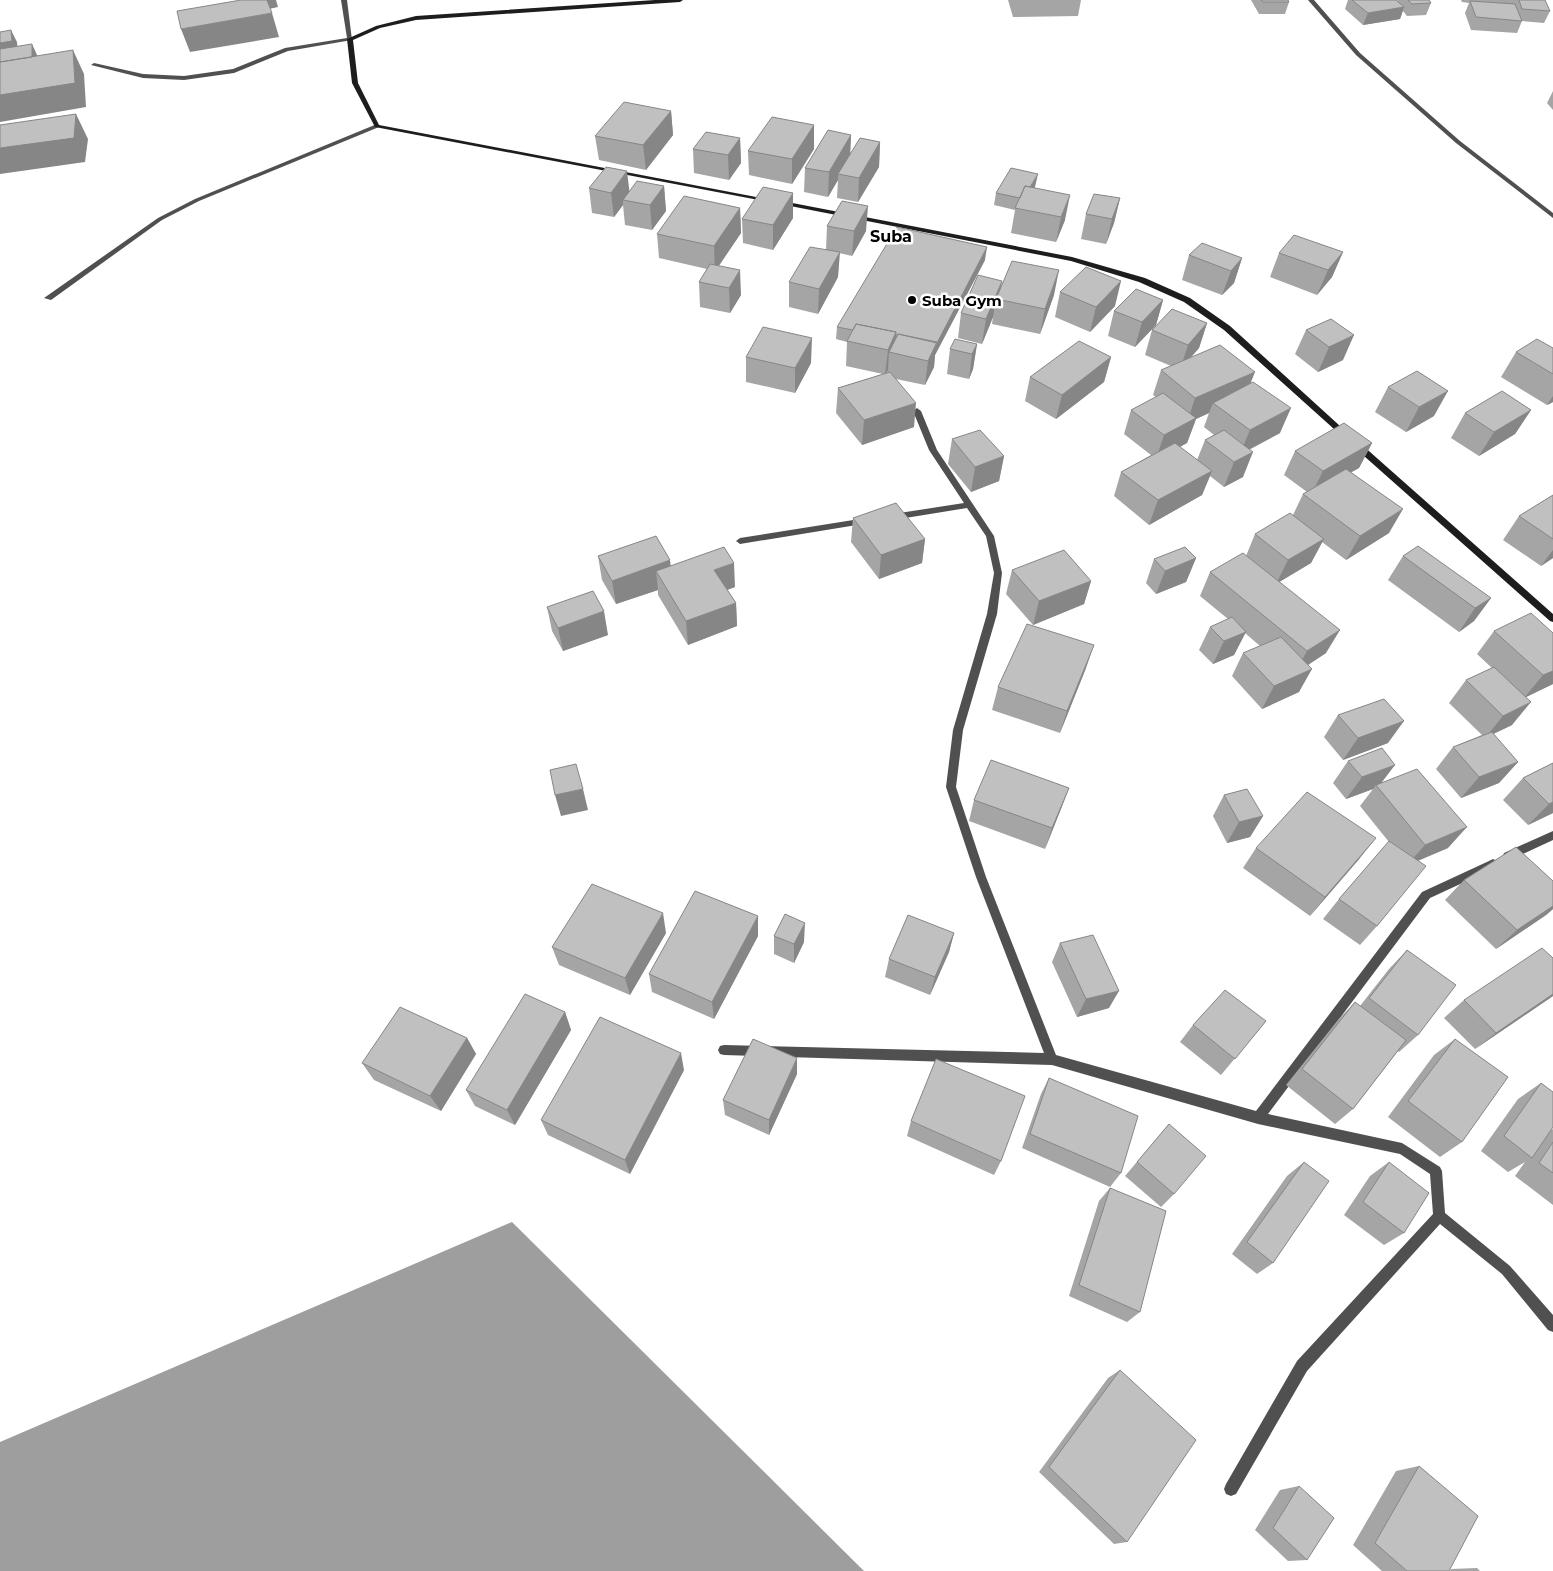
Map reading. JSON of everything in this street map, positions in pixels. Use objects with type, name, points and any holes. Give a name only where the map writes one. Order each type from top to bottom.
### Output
[{"type":"street","points":[[344,0],[355,83],[377,126]]},
{"type":"street","points":[[94,65],[143,76],[184,78],[234,71],[287,49],[350,39],[378,27],[416,18],[680,0]]},
{"type":"street","points":[[1311,0],[1358,54],[1458,142],[1553,216]]},
{"type":"street","points":[[48,298],[160,219],[198,200],[377,126],[1072,259],[1142,280],[1186,300],[1226,328],[1553,620]]},
{"type":"street","points":[[917,411],[933,450],[990,536],[998,573],[992,614],[958,730],[952,787],[981,877],[1052,1059]]},
{"type":"street","points":[[883,518],[969,505]]},
{"type":"street","points":[[740,541],[873,520]]},
{"type":"street","points":[[1258,1118],[1426,895],[1553,835]]},
{"type":"street","points":[[724,1050],[1052,1059],[1258,1118],[1402,1149],[1436,1171],[1439,1216],[1302,1366],[1231,1489]]},
{"type":"street","points":[[1439,1216],[1506,1270],[1553,1325]]},
{"type":"shaded area","points":[[512,1222],[864,1571],[0,1571],[0,1442]]},
{"type":"building","points":[[241,0],[267,0],[272,13],[181,29],[177,11]]},
{"type":"building","points":[[1261,0],[1288,0],[1289,2],[1263,2]]},
{"type":"building","points":[[1352,0],[1396,0],[1404,7],[1368,13]]},
{"type":"building","points":[[1408,0],[1429,0],[1431,3],[1412,4]]},
{"type":"building","points":[[1519,0],[1545,0],[1550,11],[1522,9]]},
{"type":"building","points":[[1470,1],[1515,4],[1522,21],[1476,17]]},
{"type":"building","points":[[11,30],[12,41],[0,43],[0,32]]},
{"type":"building","points":[[32,44],[32,57],[0,62],[0,49]]},
{"type":"building","points":[[73,50],[75,83],[0,95],[0,62]]},
{"type":"building","points":[[624,102],[671,111],[643,145],[595,136]]},
{"type":"building","points":[[76,114],[74,138],[0,148],[0,125]]},
{"type":"building","points":[[772,117],[814,125],[792,159],[748,151]]},
{"type":"building","points":[[828,130],[851,135],[829,172],[805,168]]},
{"type":"building","points":[[706,132],[740,138],[728,155],[693,149]]},
{"type":"building","points":[[860,138],[880,142],[859,178],[838,174]]},
{"type":"building","points":[[606,167],[627,171],[611,193],[589,188]]},
{"type":"building","points":[[1011,168],[1038,174],[1030,187],[1025,186],[1020,198],[996,193]]},
{"type":"building","points":[[637,181],[664,186],[650,205],[623,200]]},
{"type":"building","points":[[1025,186],[1070,195],[1061,217],[1015,208]]},
{"type":"building","points":[[763,187],[793,193],[773,225],[742,219]]},
{"type":"building","points":[[1094,194],[1120,198],[1112,219],[1086,214]]},
{"type":"building","points":[[684,196],[740,208],[714,246],[657,234]]},
{"type":"building","points":[[842,201],[868,206],[854,231],[827,226]]},
{"type":"building","name":"Suba Gym","points":[[897,227],[987,247],[937,343],[898,334],[896,338],[896,332],[856,324],[853,330],[837,327]]},
{"type":"building","points":[[1294,235],[1343,252],[1328,270],[1279,253]]},
{"type":"building","points":[[1202,243],[1242,258],[1231,271],[1189,255]]},
{"type":"building","points":[[810,247],[840,252],[819,289],[789,282]]},
{"type":"building","points":[[1012,261],[1059,270],[1045,309],[996,299]]},
{"type":"building","points":[[710,264],[740,270],[729,288],[699,282]]},
{"type":"building","points":[[1086,267],[1121,281],[1096,307],[1060,292]]},
{"type":"building","points":[[978,275],[1002,281],[986,319],[961,313]]},
{"type":"building","points":[[1136,289],[1163,300],[1142,322],[1114,311]]},
{"type":"building","points":[[1172,309],[1207,323],[1188,345],[1152,330]]},
{"type":"building","points":[[1331,319],[1354,335],[1329,347],[1306,330]]},
{"type":"building","points":[[856,324],[896,332],[888,350],[847,341]]},
{"type":"building","points":[[763,327],[812,338],[795,368],[746,357]]},
{"type":"building","points":[[898,334],[937,342],[928,361],[889,352]]},
{"type":"building","points":[[955,339],[977,344],[972,354],[950,349]]},
{"type":"building","points":[[1537,339],[1553,348],[1553,374],[1516,352]]},
{"type":"building","points":[[1079,341],[1111,357],[1062,395],[1030,377]]},
{"type":"building","points":[[1220,345],[1255,372],[1195,398],[1161,370]]},
{"type":"building","points":[[1417,371],[1448,391],[1419,407],[1388,387]]},
{"type":"building","points":[[890,372],[916,403],[864,420],[838,388]]},
{"type":"building","points":[[1253,382],[1291,408],[1250,430],[1213,403]]},
{"type":"building","points":[[1502,391],[1531,410],[1494,432],[1465,413]]},
{"type":"building","points":[[1163,393],[1196,418],[1164,435],[1131,410]]},
{"type":"building","points":[[1344,423],[1372,443],[1323,471],[1295,451]]},
{"type":"building","points":[[980,430],[1004,456],[975,467],[952,439]]},
{"type":"building","points":[[1224,430],[1253,452],[1234,462],[1205,440]]},
{"type":"building","points":[[1175,443],[1212,471],[1158,500],[1121,472]]},
{"type":"building","points":[[1346,469],[1403,509],[1360,536],[1303,494]]},
{"type":"building","points":[[1553,495],[1553,539],[1519,516]]},
{"type":"building","points":[[896,503],[925,539],[881,555],[853,518]]},
{"type":"building","points":[[1290,513],[1324,539],[1288,560],[1255,534]]},
{"type":"building","points":[[656,536],[670,560],[612,581],[598,556]]},
{"type":"building","points":[[1418,546],[1491,598],[1475,608],[1403,556]]},
{"type":"building","points":[[724,547],[734,563],[714,570],[736,603],[686,621],[656,571]]},
{"type":"building","points":[[1185,547],[1196,558],[1165,571],[1154,559]]},
{"type":"building","points":[[1064,550],[1091,581],[1039,601],[1012,570]]},
{"type":"building","points":[[1243,553],[1340,630],[1307,651],[1210,572]]},
{"type":"building","points":[[593,591],[604,611],[558,628],[547,607]]},
{"type":"building","points":[[1531,613],[1553,633],[1553,671],[1543,675],[1494,631]]},
{"type":"building","points":[[1232,617],[1246,632],[1224,641],[1210,627]]},
{"type":"building","points":[[1027,624],[1094,645],[1067,711],[998,687]]},
{"type":"building","points":[[1281,637],[1312,669],[1274,686],[1243,653]]},
{"type":"building","points":[[1494,667],[1531,702],[1503,716],[1466,680]]},
{"type":"building","points":[[1384,699],[1404,721],[1358,738],[1338,715]]},
{"type":"building","points":[[1492,732],[1518,762],[1479,777],[1453,747]]},
{"type":"building","points":[[1382,748],[1395,765],[1362,777],[1348,761]]},
{"type":"building","points":[[991,760],[1069,788],[1052,828],[974,800]]},
{"type":"building","points":[[1553,763],[1553,802],[1549,804],[1523,778]]},
{"type":"building","points":[[576,764],[583,789],[555,795],[550,770]]},
{"type":"building","points":[[1417,769],[1467,827],[1425,845],[1376,785]]},
{"type":"building","points":[[1247,789],[1263,816],[1239,822],[1224,795]]},
{"type":"building","points":[[1307,792],[1376,838],[1325,897],[1256,848]]},
{"type":"building","points":[[1389,841],[1426,866],[1377,926],[1339,899]]},
{"type":"building","points":[[1516,847],[1553,881],[1553,906],[1517,930],[1464,880]]},
{"type":"building","points":[[592,884],[663,913],[625,978],[552,947]]},
{"type":"building","points":[[695,891],[758,916],[712,1002],[649,974]]},
{"type":"building","points":[[785,914],[805,923],[794,944],[774,936]]},
{"type":"building","points":[[908,915],[954,933],[935,977],[889,959]]},
{"type":"building","points":[[1093,935],[1119,991],[1086,999],[1060,943]]},
{"type":"building","points":[[1542,948],[1553,958],[1553,994],[1496,1033],[1464,1000]]},
{"type":"building","points":[[1407,950],[1456,985],[1418,1035],[1369,998]]},
{"type":"building","points":[[1225,990],[1266,1021],[1235,1059],[1193,1025]]},
{"type":"building","points":[[525,994],[565,1012],[507,1110],[466,1090]]},
{"type":"building","points":[[1355,1002],[1406,1040],[1353,1109],[1302,1069]]},
{"type":"building","points":[[400,1007],[467,1038],[430,1096],[362,1063]]},
{"type":"building","points":[[600,1017],[681,1053],[625,1160],[541,1120]]},
{"type":"building","points":[[753,1039],[797,1058],[769,1120],[723,1100]]},
{"type":"building","points":[[1455,1039],[1508,1077],[1462,1142],[1408,1101]]},
{"type":"building","points":[[936,1059],[1025,1096],[1001,1161],[911,1121]]},
{"type":"building","points":[[1049,1078],[1138,1116],[1121,1173],[1030,1134]]},
{"type":"building","points":[[1541,1083],[1553,1092],[1553,1127],[1532,1158],[1504,1136]]},
{"type":"building","points":[[1169,1124],[1206,1156],[1174,1194],[1137,1162]]},
{"type":"building","points":[[1553,1142],[1553,1173],[1539,1163]]},
{"type":"building","points":[[1304,1162],[1329,1181],[1273,1263],[1247,1242]]},
{"type":"building","points":[[1389,1162],[1429,1193],[1404,1233],[1363,1202]]},
{"type":"building","points":[[1110,1188],[1166,1211],[1140,1312],[1079,1285]]},
{"type":"building","points":[[1120,1370],[1196,1440],[1127,1542],[1049,1467]]},
{"type":"building","points":[[1419,1466],[1478,1516],[1449,1571],[1407,1571],[1375,1543]]},
{"type":"building","points":[[1299,1486],[1334,1518],[1307,1560],[1273,1528]]},
{"type":"place","name":"Suba Gym","points":[[912,300]]},
{"type":"district","name":"Suba","points":[[891,236]]}]
